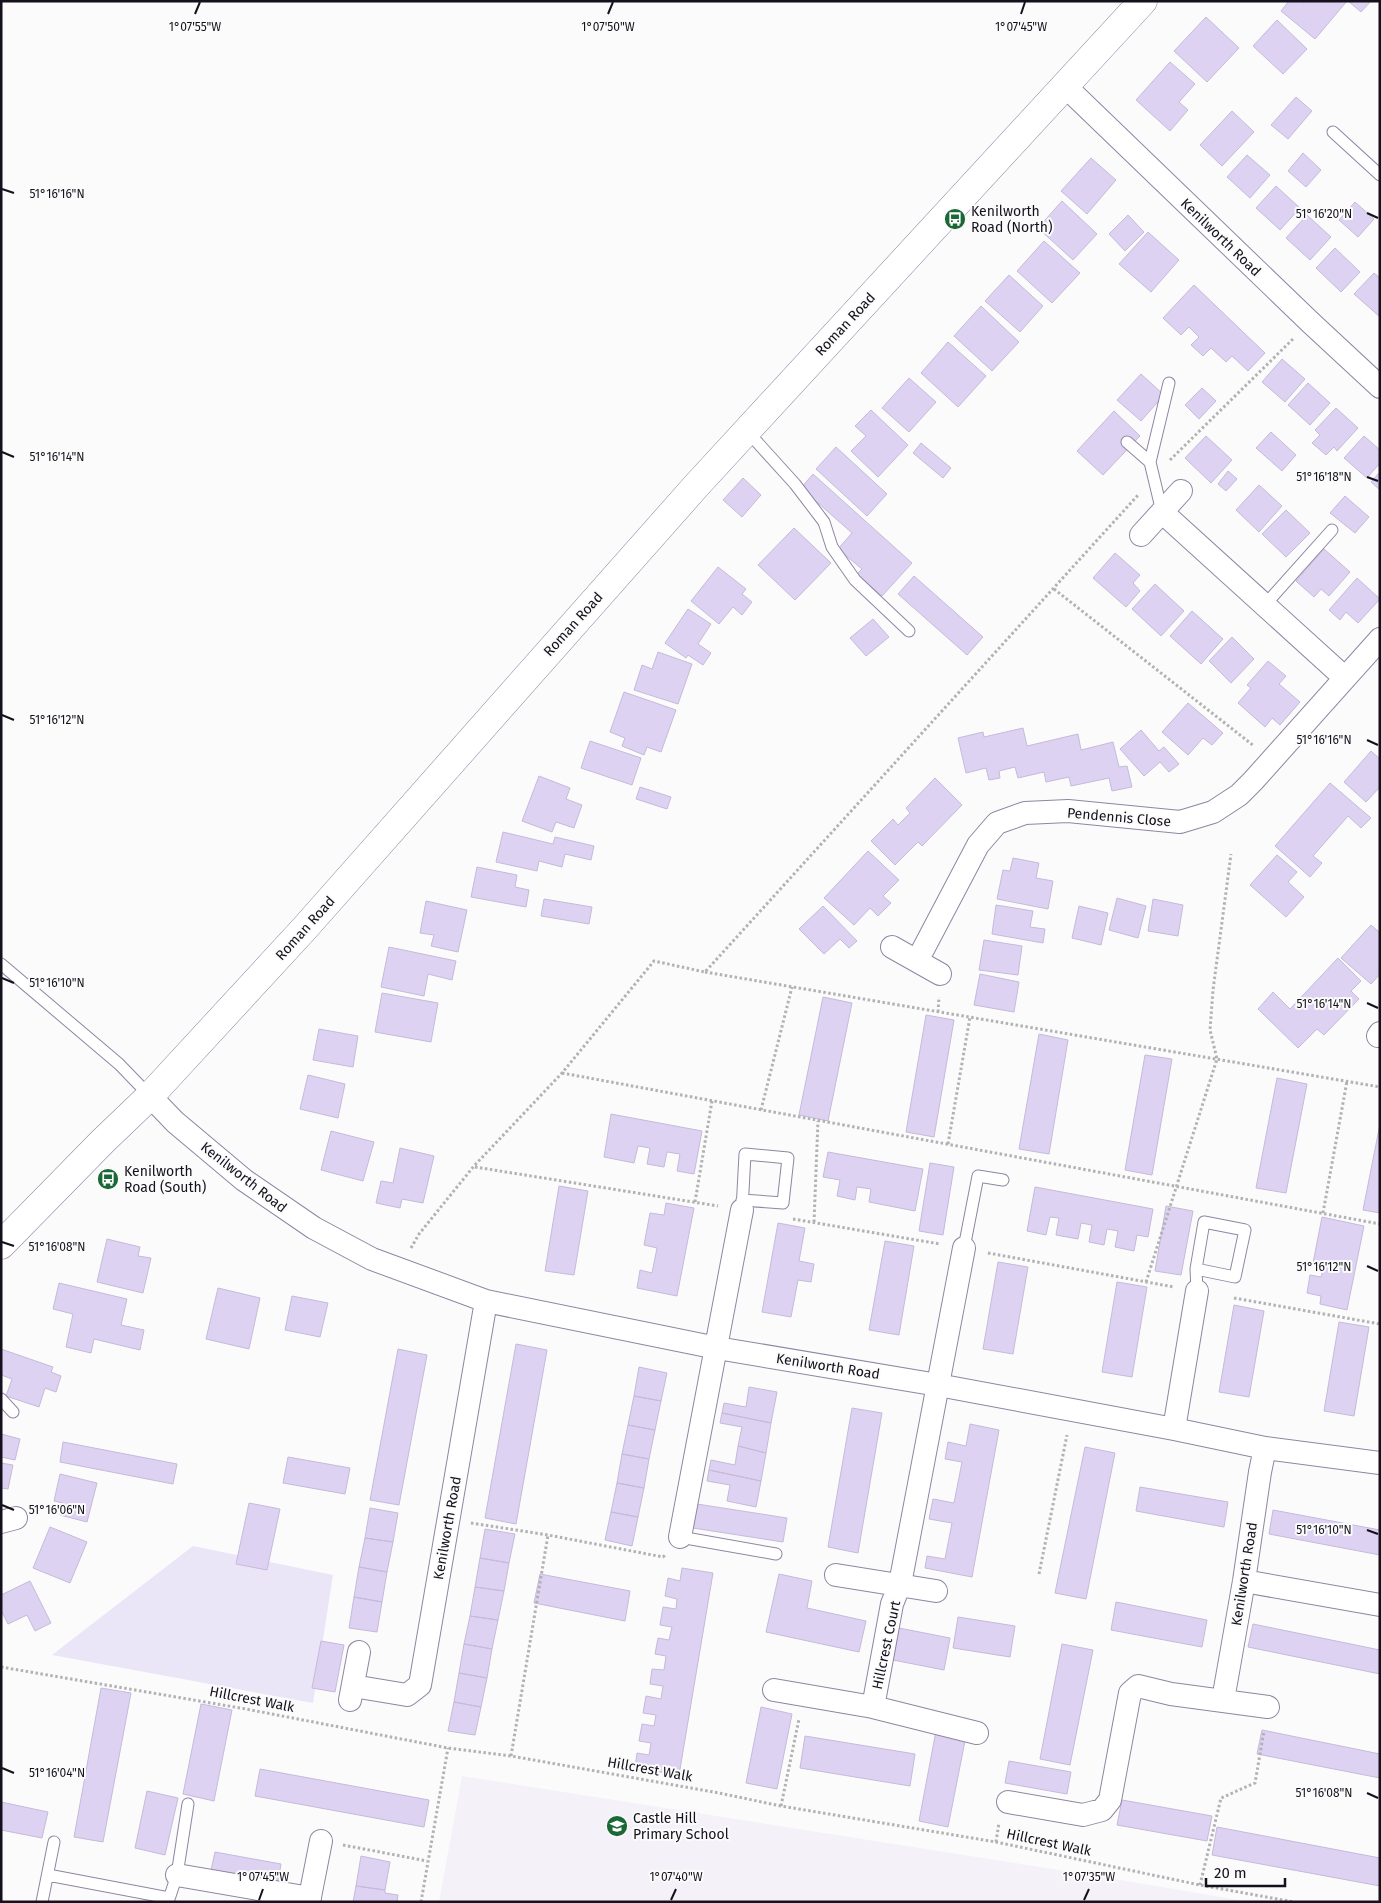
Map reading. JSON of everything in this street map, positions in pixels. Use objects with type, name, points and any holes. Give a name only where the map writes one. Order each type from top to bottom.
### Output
[{"type":"street","name":"Roman Road","points":[[1,1244],[150,1096],[304,929],[658,529],[1143,1]]},
{"type":"street","name":"Kenilworth Road","points":[[1064,85],[1380,387]]},
{"type":"street","points":[[1141,535],[1181,491]]},
{"type":"street","points":[[1162,512],[1345,678]]},
{"type":"street","name":"Pendennis Close","points":[[917,961],[978,845],[997,823],[1025,813],[1068,811],[1180,822],[1213,812],[1239,795],[1253,781],[1380,639]]},
{"type":"street","points":[[892,947],[940,974]]},
{"type":"street","name":"Kenilworth Road","points":[[150,1096],[175,1122],[244,1180],[314,1228],[372,1259],[486,1301],[717,1348],[938,1384],[1265,1448],[1380,1463]]},
{"type":"street","points":[[680,1537],[717,1348],[737,1206]]},
{"type":"street","points":[[900,1584],[964,1248]]},
{"type":"street","points":[[1174,1429],[1196,1280]]},
{"type":"street","name":"Kenilworth Road","points":[[359,1652],[352,1694],[407,1695],[420,1685],[486,1301]]},
{"type":"street","name":"Kenilworth Road","points":[[1223,1700],[1265,1448]]},
{"type":"street","points":[[836,1575],[936,1591]]},
{"type":"street","points":[[1244,1581],[1380,1605]]},
{"type":"street","name":"Hillcrest Court","points":[[873,1707],[892,1604],[900,1584]]},
{"type":"street","points":[[1008,1802],[1083,1814],[1102,1810],[1110,1800],[1130,1693],[1138,1686],[1171,1694],[1268,1707]]},
{"type":"street","name":"Hillcrest Court","points":[[774,1690],[873,1707],[977,1734]]},
{"type":"street","points":[[177,1875],[310,1900],[321,1841]]},
{"type":"lane","points":[[1333,132],[1380,175]]},
{"type":"lane","points":[[1162,512],[1150,462],[1169,383]]},
{"type":"lane","points":[[747,431],[795,484],[824,522],[832,547],[855,580],[909,632]]},
{"type":"lane","points":[[1127,442],[1150,462]]},
{"type":"lane","points":[[1264,606],[1332,530]]},
{"type":"lane","points":[[1,964],[119,1064],[150,1096]]},
{"type":"lane","points":[[745,1154],[788,1158],[783,1203],[737,1206],[745,1154]]},
{"type":"lane","points":[[964,1248],[978,1176],[1003,1180]]},
{"type":"lane","points":[[1204,1222],[1245,1230],[1235,1277],[1196,1280],[1204,1222]]},
{"type":"lane","points":[[1,1399],[13,1412]]},
{"type":"lane","points":[[680,1537],[776,1554]]},
{"type":"lane","points":[[48,1875],[168,1900],[177,1875],[188,1804]]},
{"type":"lane","points":[[42,1902],[54,1842]]},
{"type":"path","points":[[705,972],[1054,589],[1154,476],[1310,322]]},
{"type":"path","points":[[1054,589],[1257,748]]},
{"type":"path","points":[[1146,1282],[1217,1059],[1210,1030],[1213,990],[1231,854]]},
{"type":"path","points":[[406,1255],[419,1234],[474,1166],[562,1073],[654,961],[705,972],[1380,1087]]},
{"type":"path","points":[[761,1110],[792,987]]},
{"type":"path","points":[[948,1144],[970,1017]]},
{"type":"path","points":[[562,1073],[1380,1224]]},
{"type":"path","points":[[1323,1213],[1347,1081]]},
{"type":"path","points":[[695,1202],[712,1101]]},
{"type":"path","points":[[814,1222],[818,1120]]},
{"type":"path","points":[[474,1166],[695,1202],[737,1206]]},
{"type":"path","points":[[788,1218],[1146,1282],[1196,1280],[1380,1324]]},
{"type":"path","points":[[1039,1574],[1072,1410]]},
{"type":"path","points":[[449,1519],[548,1535],[663,1557],[680,1537]]},
{"type":"path","points":[[512,1756],[548,1535]]},
{"type":"path","name":"Hillcrest Walk","points":[[1,1667],[246,1709],[448,1748],[512,1756],[719,1792],[781,1806],[996,1842],[1200,1885],[1294,1902]]},
{"type":"path","points":[[781,1806],[804,1695]]},
{"type":"path","points":[[1200,1885],[1221,1798],[1255,1783],[1268,1707]]},
{"type":"path","points":[[421,1902],[448,1748]]},
{"type":"path","points":[[321,1841],[428,1861]]},
{"type":"shaded area","points":[[193,1546],[333,1575],[313,1703],[52,1655]]},
{"type":"shaded area","name":"Castle Hill Primary School","points":[[462,1776],[1103,1877],[1250,1902],[439,1902]]},
{"type":"building","points":[[1289,1],[1302,1],[1304,3],[1305,1],[1347,1],[1315,39],[1281,11]]},
{"type":"building","points":[[1348,1],[1371,1],[1361,12]]},
{"type":"building","points":[[1206,17],[1239,48],[1207,82],[1174,51]]},
{"type":"building","points":[[1277,20],[1307,49],[1283,74],[1253,46]]},
{"type":"building","points":[[1170,62],[1195,84],[1179,102],[1188,110],[1170,131],[1136,100]]},
{"type":"building","points":[[1296,97],[1312,111],[1288,139],[1271,125]]},
{"type":"building","points":[[1232,111],[1254,132],[1222,166],[1200,145]]},
{"type":"building","points":[[1303,153],[1321,170],[1306,187],[1288,171]]},
{"type":"building","points":[[1247,155],[1270,175],[1250,198],[1227,177]]},
{"type":"building","points":[[1091,158],[1116,180],[1087,214],[1061,191]]},
{"type":"building","points":[[1276,186],[1300,208],[1280,230],[1256,208]]},
{"type":"building","points":[[1062,201],[1097,234],[1073,260],[1038,228]]},
{"type":"building","points":[[1355,202],[1374,219],[1358,237],[1339,220]]},
{"type":"building","points":[[1128,215],[1144,232],[1125,251],[1109,234]]},
{"type":"building","points":[[1307,215],[1331,237],[1310,260],[1286,238]]},
{"type":"building","points":[[1148,232],[1179,260],[1151,292],[1119,264]]},
{"type":"building","points":[[1044,241],[1080,273],[1052,303],[1017,271]]},
{"type":"building","points":[[1335,248],[1360,272],[1341,292],[1316,268]]},
{"type":"building","points":[[1374,273],[1380,278],[1380,317],[1354,294]]},
{"type":"building","points":[[1009,275],[1043,306],[1020,332],[985,301]]},
{"type":"building","points":[[1194,285],[1265,353],[1248,371],[1232,356],[1226,362],[1211,348],[1203,356],[1191,345],[1199,337],[1189,327],[1181,335],[1163,318]]},
{"type":"building","points":[[981,306],[1019,342],[992,371],[954,336]]},
{"type":"building","points":[[948,342],[986,376],[958,407],[921,373]]},
{"type":"building","points":[[1282,359],[1305,379],[1285,402],[1262,382]]},
{"type":"building","points":[[1141,374],[1164,395],[1141,421],[1117,400]]},
{"type":"building","points":[[909,378],[936,402],[909,432],[882,408]]},
{"type":"building","points":[[1308,383],[1330,403],[1310,425],[1288,405]]},
{"type":"building","points":[[1202,388],[1216,401],[1199,419],[1185,405]]},
{"type":"building","points":[[1336,408],[1358,428],[1337,451],[1334,447],[1326,455],[1312,443],[1320,435],[1315,430]]},
{"type":"building","points":[[871,410],[908,445],[878,477],[851,451],[866,436],[855,426]]},
{"type":"building","points":[[1114,411],[1140,436],[1103,475],[1077,451]]},
{"type":"building","points":[[1271,432],[1296,455],[1282,471],[1256,448]]},
{"type":"building","points":[[1206,436],[1232,460],[1211,483],[1185,458]]},
{"type":"building","points":[[1364,436],[1380,450],[1380,463],[1367,478],[1344,458]]},
{"type":"building","points":[[921,443],[951,468],[943,478],[913,453]]},
{"type":"building","points":[[836,447],[887,494],[867,516],[816,469]]},
{"type":"building","points":[[1228,471],[1237,479],[1226,491],[1218,484]]},
{"type":"building","points":[[1380,472],[1380,490],[1371,482]]},
{"type":"building","points":[[813,474],[912,563],[882,596],[857,574],[862,569],[838,549],[852,533],[801,488]]},
{"type":"building","points":[[743,478],[761,495],[742,517],[723,500]]},
{"type":"building","points":[[1259,485],[1282,506],[1259,532],[1236,510]]},
{"type":"building","points":[[1345,496],[1369,517],[1355,533],[1330,513]]},
{"type":"building","points":[[1286,510],[1310,533],[1286,557],[1262,534]]},
{"type":"building","points":[[794,528],[831,563],[795,600],[758,565]]},
{"type":"building","points":[[1324,549],[1350,572],[1329,596],[1321,589],[1314,597],[1296,581]]},
{"type":"building","points":[[1115,553],[1140,575],[1133,583],[1140,591],[1126,607],[1093,578]]},
{"type":"building","points":[[718,567],[746,589],[742,594],[752,602],[742,615],[733,607],[719,624],[691,601]]},
{"type":"building","points":[[914,576],[983,637],[967,655],[898,594]]},
{"type":"building","points":[[1357,578],[1380,599],[1358,623],[1346,612],[1340,620],[1329,610]]},
{"type":"building","points":[[1155,584],[1184,611],[1161,636],[1132,609]]},
{"type":"building","points":[[688,609],[711,624],[698,644],[711,653],[703,665],[688,655],[686,658],[665,643]]},
{"type":"building","points":[[1192,611],[1223,639],[1201,664],[1170,636]]},
{"type":"building","points":[[873,619],[889,637],[866,656],[850,638]]},
{"type":"building","points":[[1232,637],[1254,659],[1231,683],[1209,661]]},
{"type":"building","points":[[658,652],[692,664],[678,704],[634,690],[642,665],[652,669]]},
{"type":"building","points":[[1268,661],[1286,676],[1279,684],[1300,702],[1280,725],[1272,718],[1265,727],[1238,703],[1251,688],[1247,685]]},
{"type":"building","points":[[624,692],[676,710],[661,752],[647,747],[644,755],[622,746],[625,738],[610,732]]},
{"type":"building","points":[[1188,703],[1223,733],[1212,745],[1203,738],[1188,755],[1162,732]]},
{"type":"building","points":[[1023,728],[1027,746],[1078,734],[1081,750],[1113,742],[1119,767],[1127,766],[1132,787],[1112,791],[1109,778],[1071,786],[1069,777],[1046,782],[1044,772],[1018,778],[1015,767],[999,771],[1000,778],[989,780],[986,768],[966,773],[958,738],[983,732],[984,737]]},
{"type":"building","points":[[1141,730],[1159,751],[1164,747],[1179,764],[1169,772],[1160,762],[1144,776],[1120,749]]},
{"type":"building","points":[[590,741],[641,758],[632,785],[581,768]]},
{"type":"building","points":[[1371,751],[1380,759],[1380,787],[1366,802],[1344,782]]},
{"type":"building","points":[[539,776],[570,788],[566,799],[582,805],[574,828],[556,822],[552,832],[522,821]]},
{"type":"building","points":[[935,778],[962,805],[922,846],[918,842],[895,865],[871,841],[893,819],[898,825],[910,813],[906,808]]},
{"type":"building","points":[[1330,783],[1371,818],[1361,828],[1348,816],[1313,856],[1322,863],[1310,877],[1275,846]]},
{"type":"building","points":[[640,787],[671,797],[667,809],[636,799]]},
{"type":"building","points":[[503,832],[553,844],[555,837],[594,846],[591,860],[565,854],[562,867],[539,861],[537,871],[496,862]]},
{"type":"building","points":[[868,851],[899,880],[883,896],[891,903],[878,916],[870,908],[854,925],[824,898]]},
{"type":"building","points":[[1277,855],[1297,872],[1288,882],[1304,897],[1286,917],[1250,885]]},
{"type":"building","points":[[1013,858],[1039,863],[1036,878],[1053,881],[1048,909],[997,899],[1003,870],[1010,871]]},
{"type":"building","points":[[477,867],[517,875],[515,887],[529,890],[526,907],[471,897]]},
{"type":"building","points":[[1117,898],[1146,906],[1138,938],[1109,930]]},
{"type":"building","points":[[544,899],[592,907],[589,924],[541,916]]},
{"type":"building","points":[[1153,899],[1183,905],[1178,936],[1148,931]]},
{"type":"building","points":[[426,901],[467,910],[458,952],[431,946],[434,935],[420,933]]},
{"type":"building","points":[[996,905],[1033,911],[1030,927],[1045,929],[1043,943],[992,934]]},
{"type":"building","points":[[823,906],[857,941],[849,948],[840,939],[824,954],[799,929]]},
{"type":"building","points":[[1079,906],[1108,913],[1101,945],[1072,938]]},
{"type":"building","points":[[1371,925],[1380,933],[1380,974],[1371,984],[1341,958]]},
{"type":"building","points":[[984,940],[1022,946],[1018,975],[979,970]]},
{"type":"building","points":[[389,947],[456,961],[452,980],[428,974],[424,996],[381,987]]},
{"type":"building","points":[[1338,958],[1361,981],[1351,991],[1359,999],[1324,1035],[1317,1029],[1298,1048],[1258,1009],[1273,992],[1290,1009]]},
{"type":"building","points":[[980,974],[1019,982],[1014,1012],[974,1005]]},
{"type":"building","points":[[382,993],[438,1003],[431,1042],[375,1032]]},
{"type":"building","points":[[823,997],[852,1003],[828,1121],[799,1115]]},
{"type":"building","points":[[926,1015],[954,1020],[934,1137],[906,1132]]},
{"type":"building","points":[[319,1029],[358,1036],[353,1067],[313,1060]]},
{"type":"building","points":[[1039,1034],[1068,1040],[1049,1154],[1019,1149]]},
{"type":"building","points":[[1145,1055],[1172,1059],[1152,1175],[1125,1170]]},
{"type":"building","points":[[308,1075],[345,1084],[338,1118],[300,1109]]},
{"type":"building","points":[[1277,1078],[1307,1084],[1286,1193],[1256,1188]]},
{"type":"building","points":[[611,1114],[702,1131],[694,1174],[677,1171],[680,1154],[667,1152],[664,1167],[647,1164],[650,1148],[638,1146],[634,1163],[604,1157]]},
{"type":"building","points":[[1380,1124],[1380,1213],[1363,1210]]},
{"type":"building","points":[[331,1131],[374,1142],[363,1181],[321,1170]]},
{"type":"building","points":[[400,1148],[434,1156],[423,1203],[402,1199],[400,1208],[376,1203],[381,1181],[393,1183]]},
{"type":"building","points":[[828,1152],[923,1169],[915,1211],[869,1202],[871,1189],[857,1187],[855,1200],[837,1196],[840,1180],[823,1177]]},
{"type":"building","points":[[930,1163],[954,1167],[943,1235],[919,1231]]},
{"type":"building","points":[[559,1186],[588,1191],[574,1275],[545,1271]]},
{"type":"building","points":[[1035,1187],[1153,1209],[1148,1237],[1137,1235],[1134,1251],[1115,1247],[1118,1231],[1107,1229],[1104,1245],[1089,1242],[1092,1225],[1081,1223],[1078,1239],[1056,1235],[1059,1218],[1050,1217],[1046,1235],[1027,1231]]},
{"type":"building","points":[[666,1203],[694,1208],[677,1296],[637,1288],[640,1270],[652,1273],[657,1248],[644,1245],[650,1213],[664,1215]]},
{"type":"building","points":[[1166,1206],[1193,1211],[1181,1275],[1155,1271]]},
{"type":"building","points":[[1322,1217],[1364,1226],[1347,1310],[1320,1304],[1321,1296],[1307,1293],[1310,1275],[1321,1277],[1324,1266],[1313,1263]]},
{"type":"building","points":[[778,1223],[805,1228],[799,1261],[814,1264],[811,1282],[798,1280],[791,1317],[762,1312]]},
{"type":"building","points":[[107,1239],[140,1247],[138,1256],[151,1258],[143,1293],[97,1282]]},
{"type":"building","points":[[885,1241],[914,1246],[899,1335],[869,1330]]},
{"type":"building","points":[[998,1262],[1028,1267],[1013,1354],[983,1349]]},
{"type":"building","points":[[1117,1282],[1147,1287],[1132,1377],[1102,1372]]},
{"type":"building","points":[[59,1283],[127,1299],[121,1325],[144,1330],[140,1350],[94,1339],[91,1353],[66,1347],[73,1314],[53,1309]]},
{"type":"building","points":[[218,1288],[260,1298],[249,1349],[206,1339]]},
{"type":"building","points":[[292,1296],[328,1303],[320,1337],[285,1330]]},
{"type":"building","points":[[1234,1305],[1264,1311],[1249,1397],[1219,1392]]},
{"type":"building","points":[[1339,1322],[1369,1327],[1354,1416],[1324,1411]]},
{"type":"building","points":[[516,1344],[547,1350],[516,1524],[485,1518]]},
{"type":"building","points":[[1,1349],[53,1367],[51,1372],[61,1376],[56,1392],[45,1388],[39,1407],[6,1396],[12,1379],[1,1375]]},
{"type":"building","points":[[398,1349],[427,1355],[399,1505],[370,1500]]},
{"type":"building","points":[[639,1367],[667,1373],[661,1401],[634,1396]]},
{"type":"building","points":[[749,1387],[777,1392],[771,1423],[722,1413],[724,1403],[746,1407]]},
{"type":"building","points":[[634,1396],[661,1401],[655,1430],[628,1425]]},
{"type":"building","points":[[852,1408],[882,1413],[858,1553],[828,1547]]},
{"type":"building","points":[[722,1413],[771,1423],[766,1453],[738,1446],[742,1427],[720,1423]]},
{"type":"building","points":[[970,1424],[999,1430],[972,1577],[925,1568],[927,1556],[945,1559],[952,1523],[929,1519],[933,1499],[954,1503],[962,1462],[945,1459],[948,1442],[966,1446]]},
{"type":"building","points":[[628,1425],[655,1430],[649,1459],[622,1454]]},
{"type":"building","points":[[1,1434],[20,1439],[15,1460],[1,1457]]},
{"type":"building","points":[[63,1442],[177,1464],[173,1484],[60,1462]]},
{"type":"building","points":[[738,1446],[766,1453],[761,1481],[709,1470],[711,1460],[735,1465]]},
{"type":"building","points":[[1085,1447],[1115,1453],[1086,1599],[1055,1593]]},
{"type":"building","points":[[622,1454],[649,1459],[644,1488],[617,1483]]},
{"type":"building","points":[[288,1457],[350,1468],[345,1494],[283,1483]]},
{"type":"building","points":[[1,1463],[13,1465],[8,1489],[1,1488]]},
{"type":"building","points":[[709,1470],[761,1481],[756,1507],[727,1501],[730,1485],[707,1481]]},
{"type":"building","points":[[60,1474],[97,1483],[87,1522],[60,1515],[63,1503],[54,1501]]},
{"type":"building","points":[[617,1483],[644,1488],[638,1517],[611,1512]]},
{"type":"building","points":[[1140,1487],[1228,1502],[1224,1527],[1136,1511]]},
{"type":"building","points":[[249,1503],[280,1509],[267,1570],[236,1564]]},
{"type":"building","points":[[697,1504],[787,1518],[783,1542],[693,1528]]},
{"type":"building","points":[[370,1508],[398,1513],[393,1542],[365,1538]]},
{"type":"building","points":[[1273,1510],[1380,1530],[1380,1555],[1269,1534]]},
{"type":"building","points":[[611,1512],[638,1517],[632,1546],[605,1540]]},
{"type":"building","points":[[50,1527],[87,1542],[70,1583],[33,1568]]},
{"type":"building","points":[[485,1529],[515,1534],[509,1563],[480,1558]]},
{"type":"building","points":[[365,1538],[393,1542],[387,1572],[359,1567]]},
{"type":"building","points":[[480,1558],[509,1563],[504,1591],[475,1587]]},
{"type":"building","points":[[359,1567],[387,1572],[382,1602],[354,1597]]},
{"type":"building","points":[[682,1568],[713,1573],[679,1775],[635,1768],[637,1753],[649,1755],[651,1743],[639,1741],[642,1724],[654,1726],[656,1715],[643,1713],[646,1696],[661,1699],[663,1686],[650,1684],[652,1669],[664,1670],[666,1656],[655,1654],[658,1638],[669,1640],[672,1627],[660,1625],[663,1607],[676,1609],[677,1599],[665,1596],[668,1578],[680,1581]]},
{"type":"building","points":[[540,1574],[630,1591],[625,1621],[534,1603]]},
{"type":"building","points":[[779,1574],[812,1581],[807,1608],[866,1621],[859,1652],[766,1632]]},
{"type":"building","points":[[30,1581],[51,1623],[35,1631],[27,1615],[8,1624],[1,1610],[1,1595]]},
{"type":"building","points":[[475,1587],[504,1591],[498,1620],[470,1616]]},
{"type":"building","points":[[354,1597],[382,1602],[377,1632],[349,1628]]},
{"type":"building","points":[[1116,1602],[1207,1620],[1202,1647],[1111,1630]]},
{"type":"building","points":[[470,1616],[498,1620],[492,1649],[464,1644]]},
{"type":"building","points":[[958,1617],[1015,1626],[1010,1657],[953,1648]]},
{"type":"building","points":[[1253,1624],[1380,1650],[1380,1674],[1248,1647]]},
{"type":"building","points":[[899,1628],[950,1638],[944,1670],[893,1660]]},
{"type":"building","points":[[321,1641],[344,1645],[335,1692],[312,1688]]},
{"type":"building","points":[[464,1644],[492,1649],[487,1678],[459,1673]]},
{"type":"building","points":[[1062,1644],[1093,1650],[1070,1765],[1040,1759]]},
{"type":"building","points":[[459,1673],[487,1678],[481,1707],[454,1702]]},
{"type":"building","points":[[101,1688],[131,1693],[103,1842],[74,1837]]},
{"type":"building","points":[[454,1702],[481,1707],[475,1735],[448,1731]]},
{"type":"building","points":[[201,1704],[232,1710],[214,1801],[183,1794]]},
{"type":"building","points":[[761,1707],[792,1714],[777,1789],[746,1783]]},
{"type":"building","points":[[1262,1730],[1380,1754],[1380,1778],[1257,1754]]},
{"type":"building","points":[[936,1731],[966,1736],[948,1827],[919,1821]]},
{"type":"building","points":[[805,1736],[915,1754],[910,1786],[800,1768]]},
{"type":"building","points":[[1009,1761],[1071,1772],[1067,1794],[1005,1783]]},
{"type":"building","points":[[260,1769],[429,1800],[424,1827],[255,1796]]},
{"type":"building","points":[[147,1791],[178,1798],[165,1855],[135,1848]]},
{"type":"building","points":[[1122,1800],[1212,1816],[1207,1841],[1117,1825]]},
{"type":"building","points":[[1,1802],[48,1812],[42,1838],[1,1830]]},
{"type":"building","points":[[1217,1827],[1380,1858],[1380,1886],[1212,1855]]},
{"type":"building","points":[[215,1852],[281,1864],[278,1882],[211,1870]]},
{"type":"building","points":[[361,1856],[390,1862],[385,1890],[356,1886]]},
{"type":"building","points":[[356,1886],[385,1890],[385,1893],[398,1895],[397,1902],[353,1902]]},
{"type":"place","name":"Kenilworth Road (North)","points":[[955,219]]},
{"type":"place","name":"Kenilworth Road (South)","points":[[108,1179]]},
{"type":"place","name":"Castle Hill Primary School","points":[[617,1826]]}]
